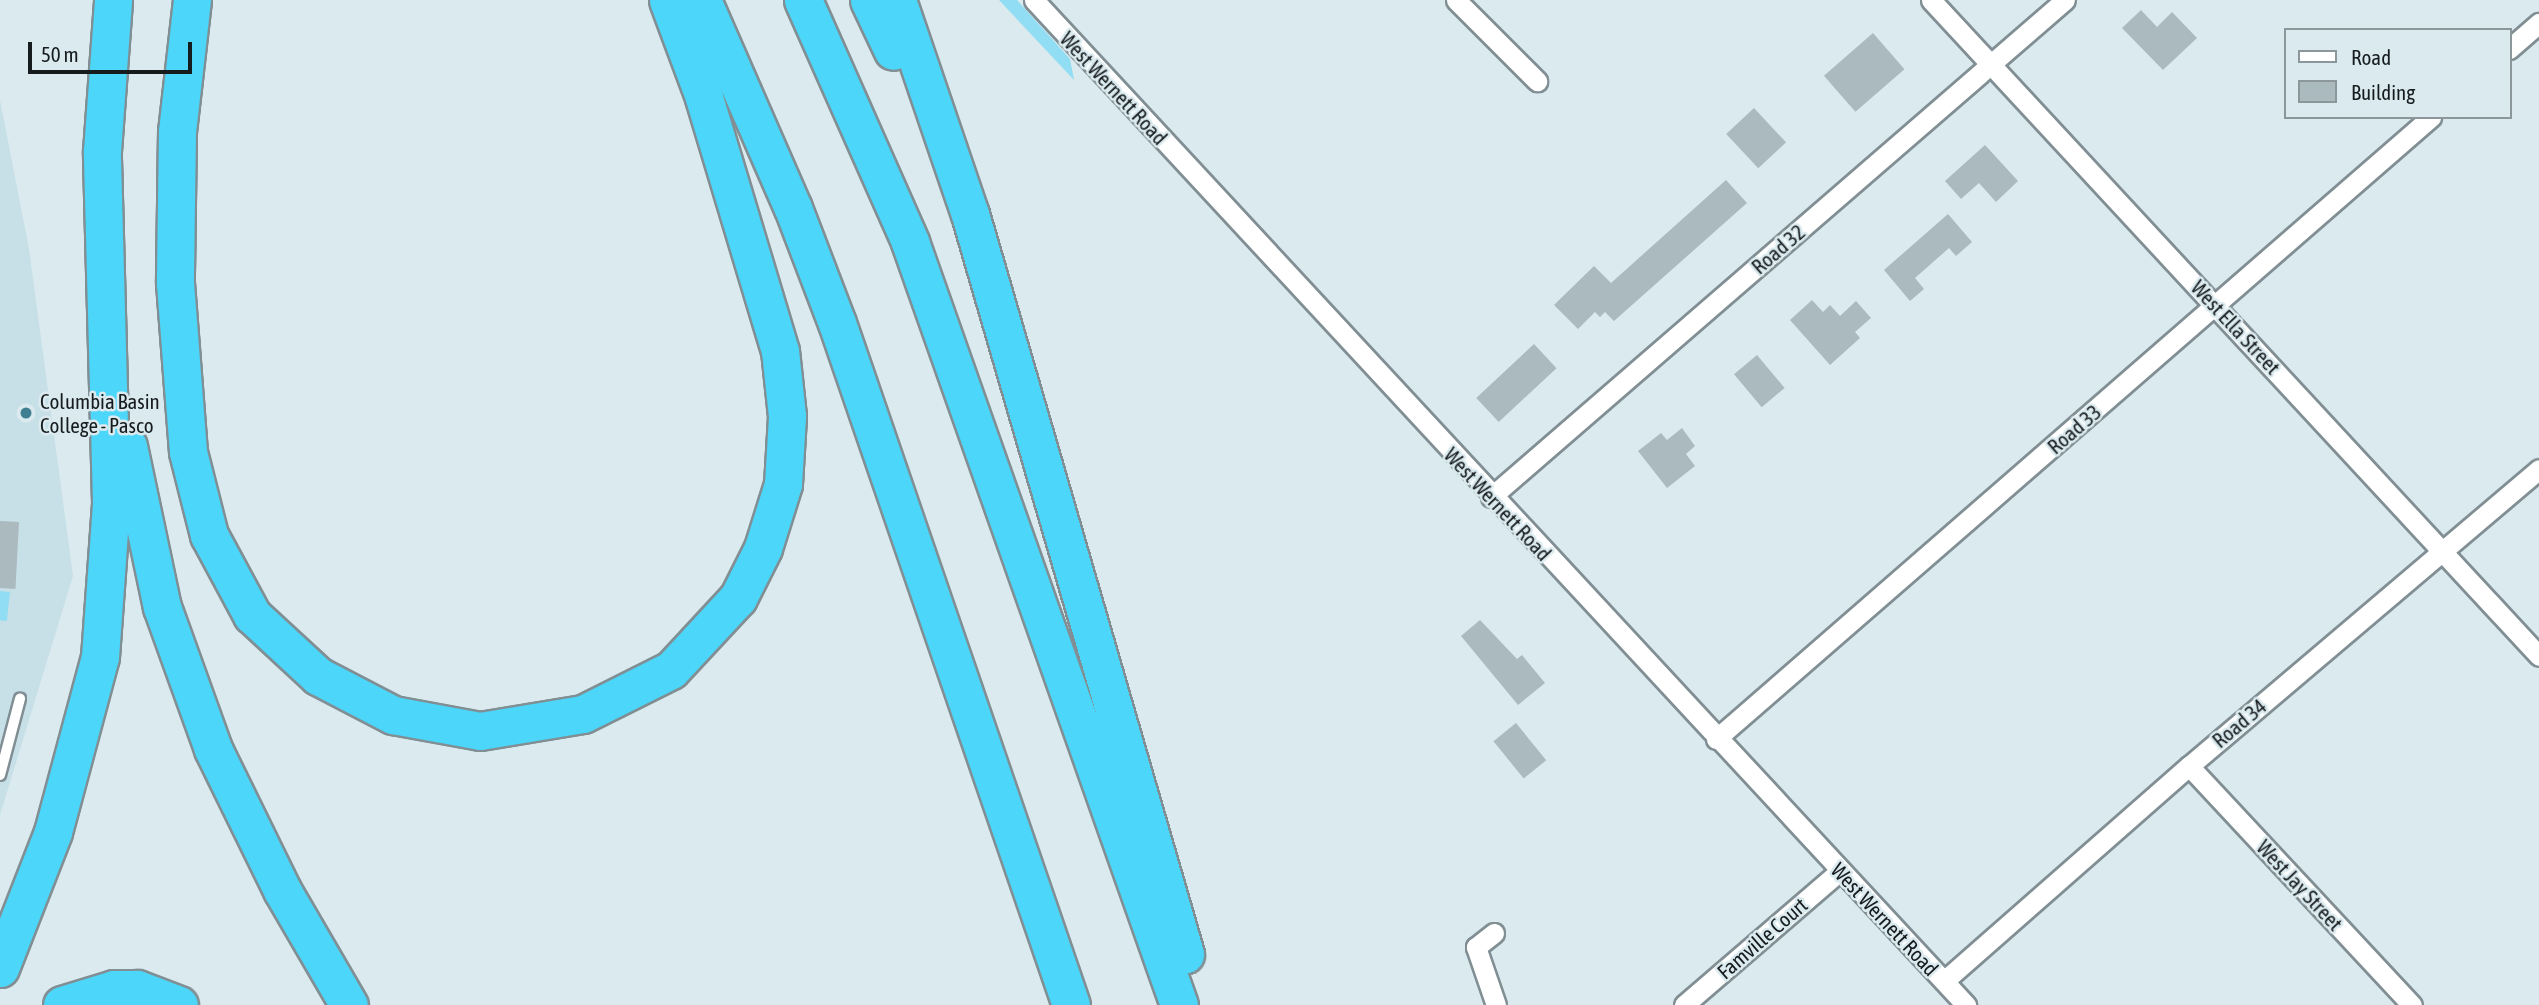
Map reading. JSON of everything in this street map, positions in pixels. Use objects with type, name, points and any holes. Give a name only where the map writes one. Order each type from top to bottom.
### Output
[{"type":"highway","points":[[0,968],[53,832],[100,657],[111,502],[102,150],[113,0]]},
{"type":"highway","points":[[192,0],[177,131],[175,284],[188,452],[209,535],[252,615],[318,676],[393,715],[480,731],[583,714],[671,670],[738,598],[762,548],[783,484],[787,416],[780,351],[704,97],[668,0]]},
{"type":"highway","points":[[702,0],[793,208],[837,323],[1071,1005]]},
{"type":"highway","points":[[803,0],[910,242],[1179,1005]]},
{"type":"highway","points":[[869,0],[970,214]]},
{"type":"highway","points":[[897,0],[970,214],[1200,1005]]},
{"type":"highway","points":[[104,299],[143,531],[187,680],[246,820],[317,957],[349,1005]]},
{"type":"highway","points":[[62,1005],[114,989],[136,989],[179,1005]]},
{"type":"street","points":[[1456,0],[1537,81]]},
{"type":"street","name":"West Ella Street","points":[[1931,0],[2539,656]]},
{"type":"street","name":"Road 32","points":[[1491,497],[2065,0]]},
{"type":"street","name":"West Wernett Road","points":[[1043,3],[1491,497],[1966,1005]]},
{"type":"street","points":[[2511,47],[2539,23]]},
{"type":"street","name":"Road 33","points":[[1716,740],[2429,119]]},
{"type":"street","name":"Road 34","points":[[1944,981],[2189,766],[2539,469]]},
{"type":"street","name":"West Jay Street","points":[[2189,766],[2412,1005]]},
{"type":"street","name":"Famville Court","points":[[1684,1005],[1840,871]]},
{"type":"street","points":[[1494,933],[1476,947],[1496,1005]]},
{"type":"lane","points":[[0,775],[20,699]]},
{"type":"shaded area","points":[[999,0],[1017,0],[1070,59],[1074,80]]},
{"type":"shaded area","name":"Columbia Basin College - Pasco","points":[[0,100],[29,249],[73,576],[0,815]]},
{"type":"shaded area","points":[[0,591],[10,592],[7,621],[0,620]]},
{"type":"building","points":[[2141,10],[2157,27],[2172,12],[2197,38],[2163,70],[2122,28]]},
{"type":"building","points":[[1873,33],[1904,69],[1855,112],[1824,76]]},
{"type":"building","points":[[1754,108],[1786,142],[1758,168],[1726,134]]},
{"type":"building","points":[[1985,145],[2018,181],[1996,202],[1979,183],[1961,199],[1945,181]]},
{"type":"building","points":[[1726,180],[1747,203],[1614,321],[1605,312],[1600,317],[1595,312],[1578,329],[1554,305],[1594,266],[1611,283]]},
{"type":"building","points":[[1948,214],[1972,242],[1956,256],[1949,248],[1915,278],[1924,289],[1910,301],[1884,270]]},
{"type":"building","points":[[1812,300],[1823,312],[1830,305],[1840,316],[1856,301],[1871,318],[1855,332],[1860,338],[1830,365],[1790,320]]},
{"type":"building","points":[[1534,344],[1557,368],[1499,422],[1476,398]]},
{"type":"building","points":[[1757,355],[1785,388],[1762,407],[1734,374]]},
{"type":"building","points":[[1682,428],[1695,446],[1686,454],[1695,466],[1667,488],[1638,451],[1661,433],[1667,440]]},
{"type":"building","points":[[0,521],[19,522],[15,589],[0,588]]},
{"type":"building","points":[[1480,620],[1517,659],[1522,655],[1545,683],[1518,705],[1461,636]]},
{"type":"building","points":[[1516,723],[1546,760],[1524,779],[1493,741]]},
{"type":"place","name":"Columbia Basin College - Pasco","points":[[26,413]]}]
